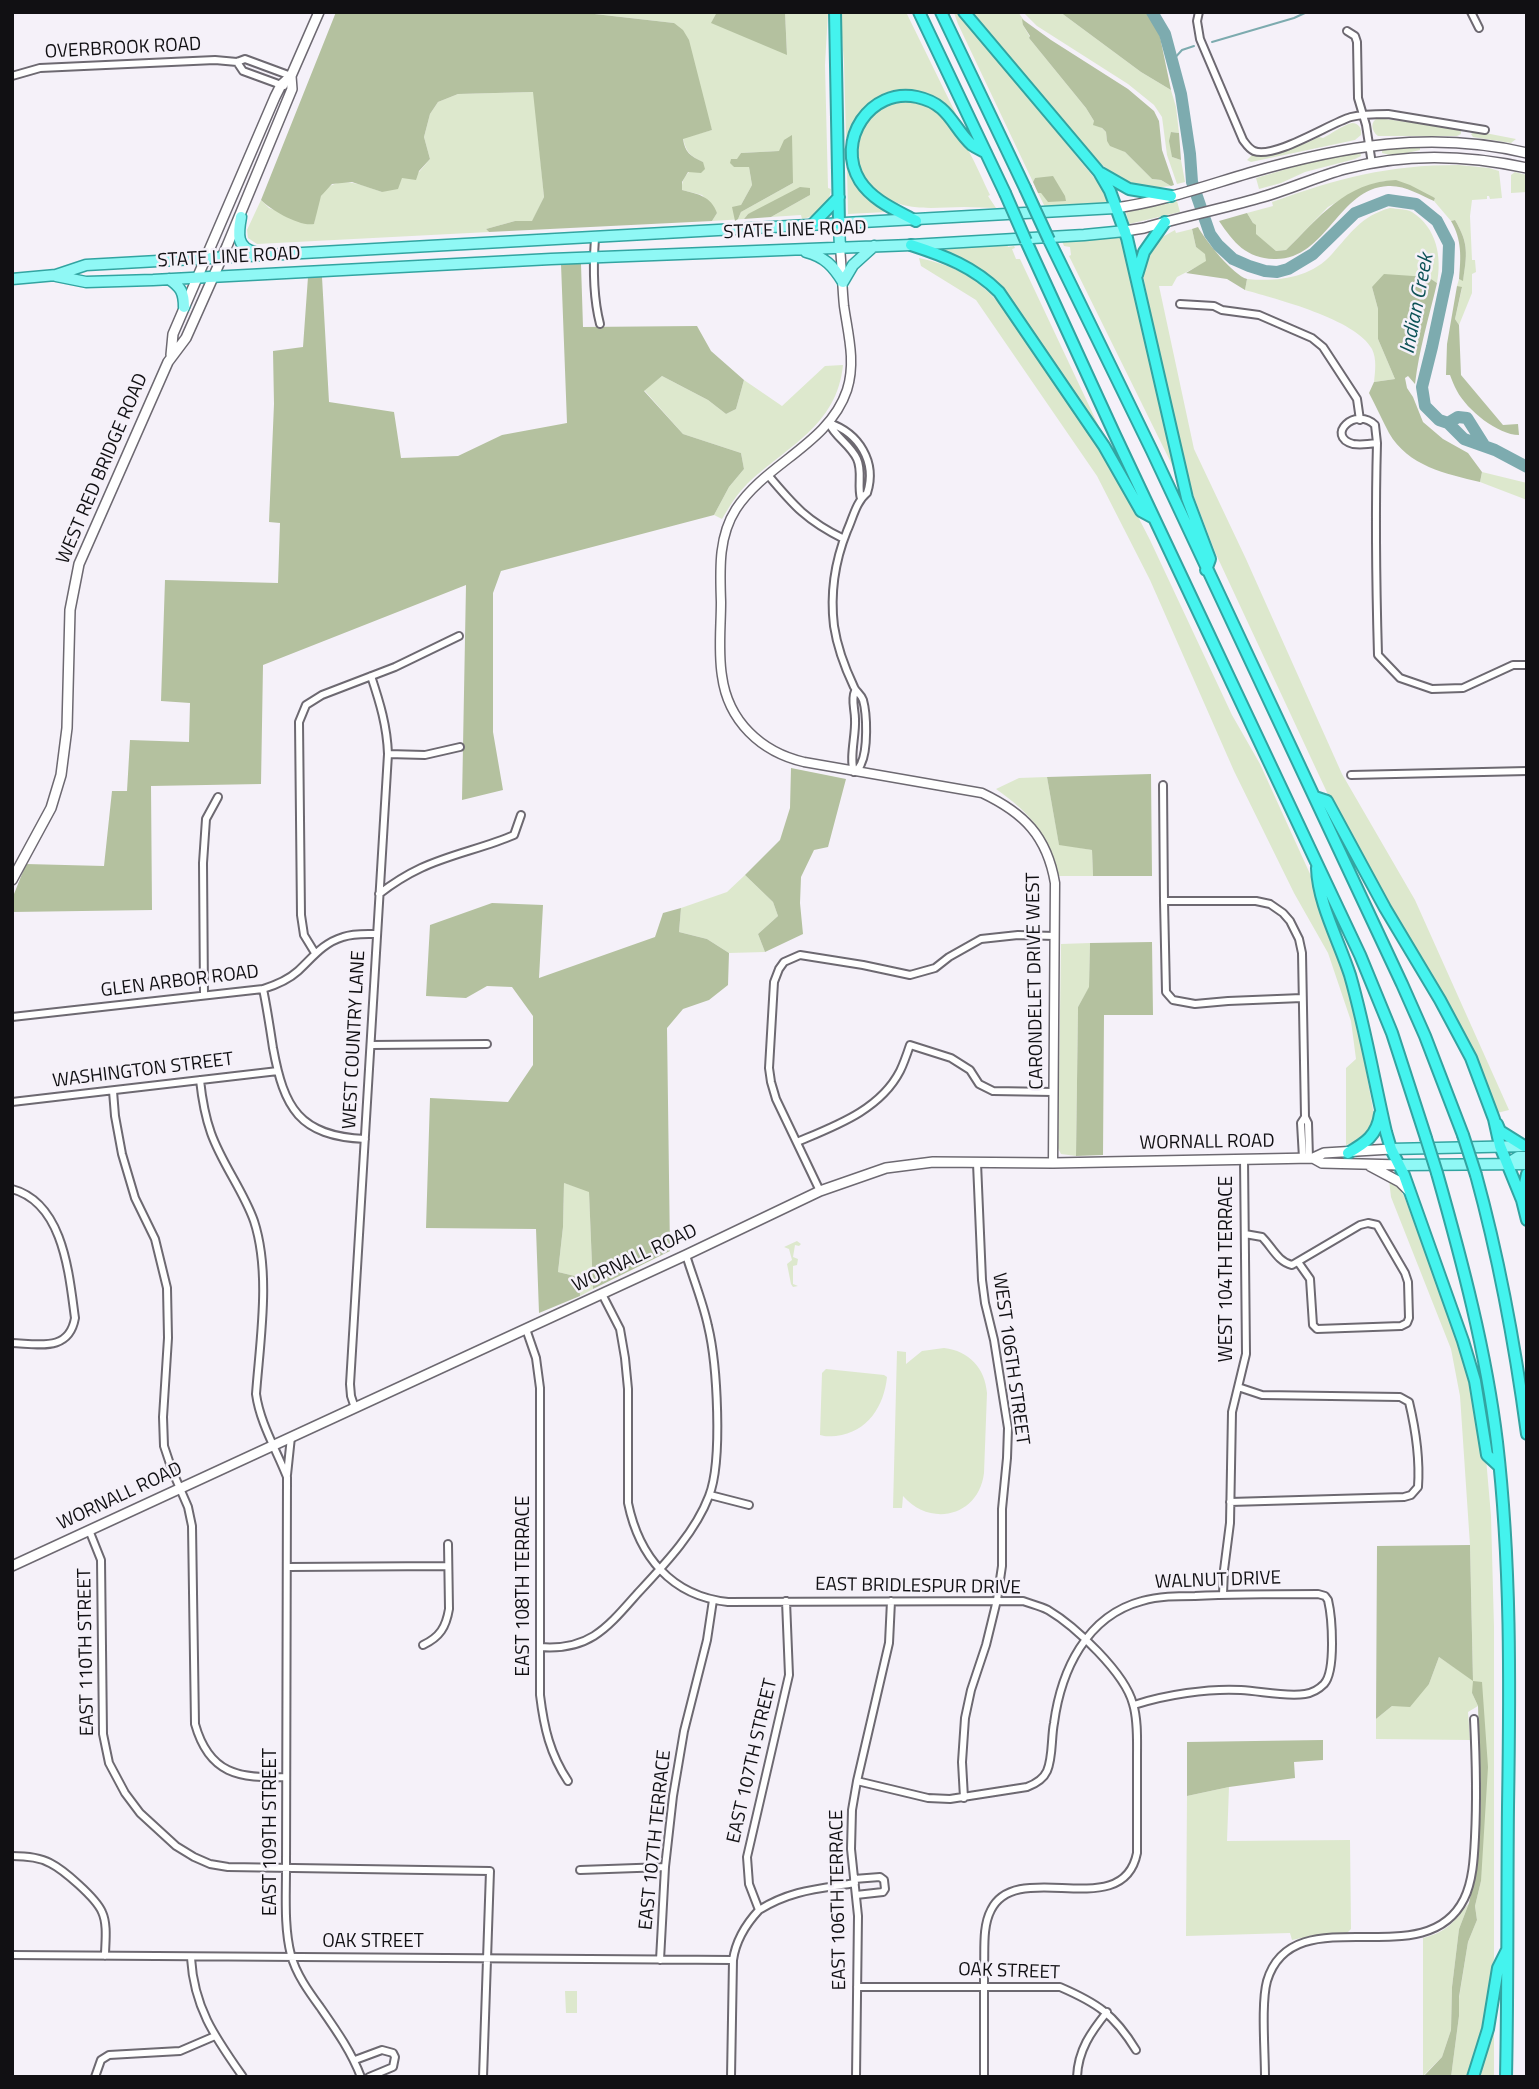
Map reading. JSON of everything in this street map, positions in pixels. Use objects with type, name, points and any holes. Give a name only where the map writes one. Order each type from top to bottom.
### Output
[{"type":"highway","points":[[835,12],[839,224]]},
{"type":"highway","points":[[919,12],[1360,955],[1388,1023],[1437,1173],[1480,1342],[1497,1440],[1507,1567],[1509,1948],[1506,2077]]},
{"type":"highway","points":[[941,12],[1315,797],[1425,1036],[1476,1175],[1503,1283],[1527,1434]]},
{"type":"highway","points":[[964,12],[1099,172],[1110,191],[1125,231],[1187,498],[1210,559],[1206,570]]},
{"type":"highway","points":[[916,220],[878,199],[859,180],[851,150],[856,127],[864,115],[874,106],[891,98],[923,98],[947,112],[973,146],[986,153]]},
{"type":"highway","points":[[1099,172],[1129,188],[1171,196]]},
{"type":"highway","points":[[811,226],[839,197]]},
{"type":"highway","points":[[1136,278],[1144,252],[1165,222]]},
{"type":"highway","points":[[912,245],[961,263],[999,292],[1104,446],[1141,511],[1154,518]]},
{"type":"highway","points":[[1315,797],[1327,801],[1385,908],[1452,1022],[1471,1058],[1500,1130],[1526,1150]]},
{"type":"highway","points":[[1316,862],[1317,885],[1341,946],[1356,998],[1391,1149],[1401,1165],[1463,1341],[1475,1381],[1487,1455],[1499,1466]]},
{"type":"highway","points":[[1348,1153],[1370,1139],[1378,1124],[1381,1108]]},
{"type":"highway","points":[[1494,1119],[1500,1146],[1522,1200],[1527,1220]]},
{"type":"highway","points":[[1522,1200],[1527,1174]]},
{"type":"highway","points":[[1473,2077],[1492,2013],[1498,1968],[1509,1948]]},
{"type":"main road","points":[[281,85],[291,76],[319,12]]},
{"type":"main road","points":[[291,76],[292,89]]},
{"type":"main road","name":"WEST RED BRIDGE ROAD","points":[[171,355],[173,334],[184,307],[281,85]]},
{"type":"main road","name":"WEST RED BRIDGE ROAD","points":[[12,880],[51,808],[61,775],[67,727],[71,610],[79,564],[171,355],[186,338],[241,217],[292,89]]},
{"type":"main road","name":"STATE LINE ROAD","points":[[12,279],[55,275],[86,265],[1115,208],[1171,196],[1322,154],[1370,145],[1442,142],[1490,146],[1527,153]]},
{"type":"main road","name":"STATE LINE ROAD","points":[[55,275],[86,282],[197,278],[1084,235],[1125,231],[1165,222],[1261,198],[1348,168],[1373,164],[1442,158],[1488,161],[1527,168]]},
{"type":"main road","points":[[241,217],[238,234],[241,245],[248,251],[266,255]]},
{"type":"main road","points":[[839,224],[840,248]]},
{"type":"main road","points":[[799,250],[830,263],[843,282],[853,265],[875,246]]},
{"type":"main road","points":[[169,279],[181,288],[184,307]]},
{"type":"main road","name":"WORNALL ROAD","points":[[12,1566],[820,1191],[886,1168],[933,1162],[1052,1163],[1308,1158],[1324,1153],[1391,1149],[1500,1146],[1526,1150]]},
{"type":"main road","points":[[1506,1164],[1526,1150]]},
{"type":"main road","name":"WORNALL ROAD","points":[[1308,1158],[1322,1163],[1368,1165],[1527,1164]]},
{"type":"main road","points":[[1368,1165],[1400,1182],[1411,1192]]},
{"type":"street","points":[[1199,12],[1198,31],[1208,59],[1243,139],[1247,146],[1255,151],[1270,150],[1308,138],[1349,118],[1363,115],[1388,114],[1485,130]]},
{"type":"street","points":[[1471,12],[1479,29]]},
{"type":"street","points":[[1347,31],[1355,36],[1357,43],[1358,98],[1373,164]]},
{"type":"street","name":"OVERBROOK ROAD","points":[[12,75],[40,68],[215,60],[237,62],[245,59],[291,76]]},
{"type":"street","name":"OVERBROOK ROAD","points":[[237,62],[243,71],[292,89]]},
{"type":"street","points":[[595,238],[593,257],[600,324]]},
{"type":"street","points":[[840,248],[851,370],[847,389],[829,422],[832,432],[843,440],[856,457],[861,475],[861,499],[838,559],[833,583],[833,614],[837,641],[855,691],[852,698],[856,727],[851,763],[854,772]]},
{"type":"street","points":[[1180,304],[1214,306],[1222,310],[1259,315],[1312,338],[1323,347],[1357,400],[1360,420]]},
{"type":"street","points":[[1377,443],[1353,444],[1343,436],[1344,424],[1350,420],[1368,419],[1375,425],[1377,443],[1375,530],[1378,549],[1378,655],[1400,678],[1432,689],[1463,688],[1513,665],[1527,665]]},
{"type":"street","name":"CARONDELET DRIVE WEST","points":[[829,422],[752,490],[736,509],[726,530],[720,570],[721,668],[725,690],[732,709],[744,727],[770,750],[790,759],[854,772],[982,793],[1020,815],[1041,841],[1055,883],[1052,1163]]},
{"type":"street","points":[[768,475],[805,516],[844,540]]},
{"type":"street","points":[[315,953],[304,935],[300,915],[299,722],[306,705],[322,695],[417,657],[459,636]]},
{"type":"street","name":"WEST COUNTRY LANE","points":[[355,1408],[350,1384],[388,754],[383,712],[371,676]]},
{"type":"street","points":[[388,754],[425,755],[460,747]]},
{"type":"street","points":[[1351,775],[1527,771]]},
{"type":"street","points":[[1163,785],[1166,992],[1169,998],[1195,1004],[1302,998]]},
{"type":"street","points":[[204,995],[205,819],[218,797]]},
{"type":"street","points":[[379,894],[423,867],[492,845],[514,835],[521,815]]},
{"type":"street","points":[[1164,901],[1256,901],[1270,904],[1283,913],[1296,930],[1301,946],[1305,1117],[1301,1123],[1308,1158]]},
{"type":"street","name":"GLEN ARBOR ROAD","points":[[12,1017],[263,989],[289,978],[329,943],[343,937],[377,934]]},
{"type":"street","points":[[820,1191],[776,1099],[771,1082],[769,1068],[774,982],[784,962],[800,955],[910,975],[935,968],[981,939],[1018,935],[1055,936]]},
{"type":"street","points":[[263,989],[278,1071],[289,1102],[304,1121],[315,1129],[332,1135],[365,1139]]},
{"type":"street","points":[[371,1045],[487,1044]]},
{"type":"street","points":[[797,1142],[837,1125],[878,1100],[896,1079],[909,1045],[951,1058],[970,1070],[979,1084],[993,1091],[1053,1092]]},
{"type":"street","name":"WASHINGTON STREET","points":[[12,1102],[278,1071]]},
{"type":"street","points":[[200,1080],[203,1108],[212,1135],[254,1222],[262,1264],[256,1394],[261,1419],[287,1477]]},
{"type":"street","points":[[113,1090],[121,1154],[135,1198],[155,1239],[167,1288],[164,1446],[188,1507],[192,1526],[194,1713],[198,1736],[212,1758],[239,1775],[257,1778],[286,1777]]},
{"type":"street","name":"WEST 104TH TERRACE","points":[[1223,1594],[1230,1502],[1232,1412],[1246,1354],[1244,1159]]},
{"type":"street","name":"WEST 106TH STREET","points":[[964,1798],[962,1762],[965,1718],[997,1600],[1002,1566],[1002,1509],[1008,1428],[982,1280],[977,1163]]},
{"type":"street","points":[[12,1189],[33,1200],[57,1231],[64,1249],[75,1318],[66,1338],[55,1343],[12,1343]]},
{"type":"street","points":[[1245,1234],[1262,1237],[1275,1254],[1292,1265],[1360,1224],[1377,1225],[1408,1282],[1407,1323],[1401,1326],[1318,1329],[1313,1325],[1310,1279],[1298,1262]]},
{"type":"street","points":[[540,1647],[568,1647],[594,1637],[607,1627],[691,1531],[710,1495],[717,1436],[712,1348],[702,1303],[686,1255]]},
{"type":"street","name":"EAST BRIDLESPUR DRIVE","points":[[602,1294],[620,1329],[625,1358],[628,1389],[628,1503],[641,1544],[660,1569],[688,1590],[713,1600],[1023,1601],[1045,1608],[1085,1640],[1114,1669],[1126,1687],[1134,1705],[1137,1736],[1137,1853],[1131,1871],[1117,1884],[1099,1887],[1019,1889],[1001,1898],[991,1909],[986,1924],[984,2077]]},
{"type":"street","name":"EAST 108TH TERRACE","points":[[526,1329],[536,1358],[540,1384],[540,1695],[543,1726],[553,1755],[568,1782]]},
{"type":"street","points":[[1230,1502],[1411,1495],[1418,1487],[1417,1433],[1406,1399],[1262,1395],[1238,1387]]},
{"type":"street","points":[[287,1477],[291,1436]]},
{"type":"street","name":"EAST 109TH STREET","points":[[287,1477],[287,1925],[291,1957],[308,1990],[355,2060],[361,2077]]},
{"type":"street","points":[[710,1495],[749,1505]]},
{"type":"street","name":"EAST 110TH STREET","points":[[89,1530],[101,1560],[103,1734],[109,1763],[116,1778],[140,1813],[176,1846],[210,1864],[228,1867],[490,1871],[487,1959]]},
{"type":"street","points":[[424,1645],[441,1634],[448,1618],[448,1545]]},
{"type":"street","points":[[288,1567],[447,1566]]},
{"type":"street","name":"WALNUT DRIVE","points":[[857,1781],[928,1798],[950,1799],[1036,1784],[1049,1764],[1059,1695],[1075,1653],[1108,1617],[1140,1601],[1173,1597],[1318,1594],[1326,1597],[1329,1604],[1332,1663],[1330,1675],[1313,1692],[1303,1695],[1237,1690],[1181,1694],[1134,1705]]},
{"type":"street","name":"EAST 107TH TERRACE","points":[[660,1960],[665,1867],[673,1796],[684,1731],[708,1640],[713,1600]]},
{"type":"street","name":"EAST 107TH STREET","points":[[759,1910],[749,1884],[747,1857],[789,1675],[786,1601]]},
{"type":"street","name":"EAST 106TH TERRACE","points":[[856,2077],[858,1916],[851,1836],[852,1810],[888,1643],[891,1601]]},
{"type":"street","points":[[1265,2077],[1265,1992],[1273,1968],[1280,1958],[1292,1948],[1317,1938],[1409,1936],[1430,1931],[1449,1919],[1464,1900],[1474,1852],[1477,1787],[1474,1719]]},
{"type":"street","points":[[12,1856],[30,1857],[50,1863],[94,1901],[102,1911],[104,1920],[105,1956]]},
{"type":"street","points":[[580,1870],[665,1867]]},
{"type":"street","points":[[731,2077],[733,1960],[734,1949],[741,1933],[759,1910],[792,1893],[880,1877],[884,1880],[883,1892],[856,1895]]},
{"type":"street","name":"OAK STREET","points":[[12,1955],[733,1960]]},
{"type":"street","points":[[191,1958],[192,1979],[199,2002],[215,2036],[243,2077]]},
{"type":"street","points":[[483,2077],[487,1959]]},
{"type":"street","name":"OAK STREET","points":[[857,1987],[1060,1987],[1107,2012],[1136,2050]]},
{"type":"street","points":[[1077,2077],[1080,2053],[1086,2039],[1107,2012]]},
{"type":"street","points":[[95,2077],[101,2060],[109,2055],[180,2051],[215,2036]]},
{"type":"street","points":[[355,2060],[382,2050],[393,2053],[396,2057],[393,2067],[369,2077]]},
{"type":"green space","points":[[336,12],[577,12],[674,23],[683,30],[689,40],[712,130],[683,139],[691,156],[703,162],[705,169],[701,173],[688,172],[682,182],[682,190],[708,199],[717,213],[712,221],[489,232],[486,229],[515,221],[532,221],[544,197],[533,92],[458,94],[438,102],[430,114],[424,137],[430,159],[419,171],[416,180],[402,178],[398,189],[382,192],[352,182],[332,184],[321,196],[314,224],[301,223],[286,217],[261,200]]},
{"type":"green space","points":[[577,12],[717,12],[712,22],[787,54],[785,12],[828,12],[825,65],[828,188],[831,189],[828,200],[818,213],[802,219],[801,215],[771,217],[810,195],[748,214],[744,219],[712,221],[717,213],[702,195],[682,190],[685,176],[703,162],[689,153],[683,138],[712,130],[674,23]],"holes":[[[779,151],[793,183],[741,212],[738,219],[741,205],[752,185],[749,167],[734,167],[731,159],[738,159],[741,153]]]},
{"type":"green space","points":[[717,12],[785,12],[787,55],[711,23]]},
{"type":"green space","points":[[840,12],[906,12],[956,114],[900,93],[852,129],[849,138],[846,138]]},
{"type":"green space","points":[[958,12],[1101,186],[1106,203],[1045,207],[1035,178],[1033,182],[958,24],[954,13]]},
{"type":"green space","points":[[973,12],[1018,12],[1026,23],[1023,20],[1029,38],[1094,121],[1106,132],[1107,141],[1125,152],[1152,179],[1161,180],[1171,186],[1143,189],[1121,180],[1122,177],[1113,174],[1100,163]]},
{"type":"green space","points":[[1023,12],[1060,12],[1141,72],[1171,90],[1179,133],[1171,132],[1172,157],[1181,160],[1185,182],[1177,184],[1167,155],[1162,117],[1154,105],[1128,84],[1037,26]]},
{"type":"green space","points":[[1060,12],[1150,12],[1158,27],[1171,90],[1141,72]]},
{"type":"green space","points":[[1022,19],[1128,89],[1154,111],[1159,121],[1162,150],[1174,185],[1152,179],[1125,152],[1110,146],[1106,132],[1093,125],[1094,121],[1086,108],[1029,38]]},
{"type":"green space","points":[[534,92],[544,197],[532,222],[515,221],[486,229],[489,232],[257,244],[248,238],[247,230],[261,200],[269,208],[314,224],[321,196],[333,184],[349,182],[382,192],[401,178],[419,172],[430,159],[424,137],[430,114],[438,102],[458,94]]},
{"type":"green space","points":[[907,100],[934,109],[954,128],[968,150],[996,208],[911,207],[882,196],[864,178],[857,155],[862,131],[876,110]]},
{"type":"green space","points":[[1378,118],[1407,122],[1410,120],[1461,129],[1461,134],[1378,136],[1372,126]]},
{"type":"green space","points":[[1352,123],[1358,125],[1361,131],[1361,135],[1355,140],[1251,162],[1247,160],[1253,154],[1278,152],[1319,137],[1323,138]]},
{"type":"green space","points":[[1475,131],[1516,139],[1511,143],[1473,137],[1471,134]]},
{"type":"green space","points":[[1171,132],[1179,133],[1181,160],[1172,157],[1169,141]]},
{"type":"green space","points":[[792,135],[793,183],[741,212],[735,221],[732,207],[741,205],[752,185],[749,167],[734,167],[730,163],[731,159],[737,159],[741,153],[779,151],[784,140]]},
{"type":"green space","points":[[1420,146],[1420,150],[1394,156],[1382,153],[1382,149]]},
{"type":"green space","points":[[1360,151],[1361,156],[1355,159],[1305,172],[1259,189],[1256,178],[1324,158]]},
{"type":"green space","points":[[1459,165],[1499,171],[1502,198],[1490,199],[1487,196],[1487,199],[1472,200],[1472,260],[1475,260],[1476,272],[1472,274],[1472,293],[1459,325],[1455,319],[1462,288],[1457,286],[1459,279],[1463,280],[1465,243],[1455,220],[1451,221],[1434,201],[1435,198],[1385,181],[1376,183],[1328,207],[1286,250],[1276,251],[1255,234],[1247,213],[1273,206],[1272,202],[1296,194],[1364,174],[1409,167]]},
{"type":"green space","points":[[847,168],[850,168],[887,209],[886,212],[848,214]]},
{"type":"green space","points":[[1515,172],[1527,175],[1527,192],[1511,193],[1511,175]]},
{"type":"green space","points":[[1053,176],[1066,201],[1048,202],[1038,193],[1033,182],[1035,178]]},
{"type":"green space","points":[[1396,180],[1435,198],[1434,201],[1400,187],[1388,186],[1371,190],[1356,199],[1307,249],[1292,257],[1274,259],[1256,256],[1242,248],[1219,221],[1247,213],[1256,225],[1256,234],[1276,251],[1286,250],[1322,214],[1347,195],[1378,182]]},
{"type":"green space","points":[[800,187],[810,188],[810,195],[771,217],[744,219],[748,214]]},
{"type":"green space","points":[[1177,201],[1180,212],[1129,224],[1126,212]]},
{"type":"green space","points":[[1390,208],[1412,212],[1427,226],[1436,244],[1439,263],[1437,283],[1428,277],[1372,287],[1378,309],[1378,339],[1395,379],[1374,382],[1374,353],[1363,338],[1350,328],[1295,305],[1245,290],[1247,279],[1282,279],[1314,268],[1324,262],[1364,221]]},
{"type":"green space","points":[[1455,220],[1466,249],[1463,281],[1459,279],[1459,242],[1451,221]]},
{"type":"green space","points":[[1198,227],[1227,264],[1247,279],[1245,290],[1227,279],[1186,273],[1206,261],[1205,254],[1196,247],[1192,229]]},
{"type":"green space","points":[[1192,229],[1196,247],[1206,254],[1206,262],[1177,277],[1172,286],[1159,286],[1194,449],[1342,774],[1415,900],[1509,1110],[1497,1113],[1474,1056],[1338,816],[1215,552],[1191,489],[1164,381],[1143,275],[1145,256],[1157,240],[1175,230],[1176,233]]},
{"type":"green space","points":[[1119,237],[1123,241],[1179,479],[1069,256],[1070,247],[1064,246],[1062,241]]},
{"type":"green space","points":[[1007,244],[1008,247],[1014,246],[1012,249],[1016,259],[1020,259],[1101,431],[1014,307],[942,251]]},
{"type":"green space","points":[[919,258],[963,273],[981,285],[999,303],[1113,468],[1150,540],[1232,715],[1260,764],[1331,920],[1350,983],[1374,1115],[1369,1132],[1358,1141],[1346,1145],[1346,1068],[1356,1059],[1351,1021],[1328,953],[1294,893],[1234,771],[1150,580],[1097,476],[976,300],[921,266]]},
{"type":"green space","points":[[561,264],[581,264],[583,327],[697,326],[711,351],[744,380],[736,409],[726,414],[708,400],[662,376],[644,391],[683,434],[741,453],[744,469],[729,487],[714,515],[501,571],[493,593],[493,732],[503,790],[462,800],[466,585],[263,665],[261,784],[151,786],[152,910],[12,912],[12,899],[26,864],[104,866],[112,791],[127,791],[130,740],[189,742],[190,703],[161,701],[165,580],[278,583],[280,523],[269,522],[274,404],[273,351],[303,347],[308,277],[322,277],[329,402],[394,412],[401,458],[458,456],[502,435],[567,423]]},
{"type":"green space","points":[[1384,274],[1428,277],[1437,283],[1415,384],[1408,376],[1405,378],[1407,388],[1423,422],[1443,439],[1468,453],[1482,472],[1480,482],[1429,467],[1406,453],[1389,433],[1369,393],[1374,382],[1395,379],[1378,339],[1378,309],[1372,287]]},
{"type":"green space","points":[[1457,286],[1462,287],[1455,319],[1459,325],[1461,375],[1503,425],[1518,424],[1519,435],[1502,431],[1475,413],[1462,398],[1450,375],[1446,375],[1447,344]]},
{"type":"green space","points":[[843,365],[839,386],[821,419],[747,484],[722,519],[714,515],[729,487],[744,469],[741,453],[683,434],[644,390],[662,376],[708,400],[726,414],[736,409],[744,380],[782,406],[825,366]]},
{"type":"green space","points":[[1482,472],[1527,483],[1527,500],[1480,482]]},
{"type":"green space","points":[[791,768],[846,779],[828,847],[814,850],[801,877],[803,934],[765,952],[758,934],[778,916],[773,902],[745,875],[780,840],[790,808]]},
{"type":"green space","points":[[1151,774],[1152,876],[1093,876],[1092,850],[1059,845],[1047,777]]},
{"type":"green space","points":[[1047,777],[1059,844],[1092,850],[1093,876],[1057,876],[1049,848],[1036,826],[1019,807],[996,789],[1019,778]]},
{"type":"green space","points":[[745,875],[773,902],[778,916],[758,934],[765,952],[729,953],[707,939],[679,932],[681,908],[727,892]]},
{"type":"green space","points":[[492,903],[543,905],[539,978],[655,937],[663,913],[681,908],[679,932],[707,939],[729,953],[728,985],[709,1000],[683,1009],[667,1028],[670,1251],[593,1289],[589,1192],[564,1183],[558,1272],[579,1277],[580,1296],[539,1313],[536,1229],[426,1228],[430,1098],[508,1102],[533,1065],[533,1016],[512,987],[487,986],[466,998],[426,996],[430,925]]},
{"type":"green space","points":[[1152,942],[1153,1015],[1104,1015],[1103,1155],[1076,1156],[1078,1007],[1089,987],[1090,943]]},
{"type":"green space","points":[[1090,943],[1089,988],[1078,1007],[1076,1156],[1061,1154],[1058,1148],[1061,944]]},
{"type":"green space","points":[[1389,1180],[1397,1185],[1404,1196],[1458,1340],[1486,1458],[1491,1516],[1494,1627],[1494,1958],[1486,2018],[1469,2077],[1451,2077],[1459,1998],[1468,1942],[1477,1920],[1475,1906],[1481,1881],[1482,1682],[1472,1693],[1478,1706],[1468,1712],[1470,1740],[1376,1739],[1376,1719],[1429,1684],[1439,1657],[1473,1680],[1470,1545],[1460,1396],[1451,1349],[1391,1197]]},
{"type":"green space","points":[[564,1183],[589,1191],[593,1289],[580,1296],[579,1277],[558,1272]]},
{"type":"green space","points":[[797,1241],[801,1244],[795,1245],[793,1257],[798,1259],[797,1265],[793,1266],[793,1284],[798,1286],[793,1287],[787,1264],[792,1260],[789,1249],[784,1247]]},
{"type":"green space","points":[[944,1348],[961,1353],[974,1362],[986,1384],[984,1473],[980,1488],[964,1508],[952,1513],[927,1512],[914,1506],[903,1496],[902,1508],[893,1508],[897,1351],[906,1352],[906,1364],[922,1351]]},
{"type":"green space","points":[[826,1369],[887,1377],[882,1398],[872,1416],[847,1434],[820,1435],[822,1373]]},
{"type":"green space","points":[[1470,1545],[1473,1681],[1439,1657],[1429,1684],[1410,1707],[1392,1706],[1376,1719],[1377,1546]]},
{"type":"green space","points":[[1473,1681],[1482,1682],[1488,1767],[1481,1881],[1475,1906],[1477,1920],[1468,1942],[1451,2077],[1423,2077],[1442,2057],[1451,2030],[1452,1987],[1459,1929],[1469,1903],[1477,1865],[1481,1804],[1478,1706],[1472,1693]]},
{"type":"green space","points":[[1323,1740],[1323,1760],[1294,1762],[1295,1778],[1187,1796],[1187,1742]]},
{"type":"green space","points":[[1229,1787],[1227,1841],[1350,1840],[1351,1929],[1347,1933],[1292,1940],[1290,1933],[1186,1936],[1187,1796]]},
{"type":"green space","points":[[1469,1903],[1459,1929],[1452,1987],[1451,2030],[1442,2057],[1423,2076],[1423,1938],[1444,1929]]},
{"type":"green space","points":[[565,1991],[577,1991],[577,2013],[566,2013]]},
{"type":"green space","points":[[1494,2020],[1494,2077],[1477,2077]]},
{"type":"waterway","name":"Indian Creek","points":[[1152,12],[1165,34],[1181,94],[1192,182],[1210,234],[1218,245],[1233,259],[1265,271],[1277,272],[1288,269],[1313,254],[1355,213],[1388,200],[1416,204],[1437,221],[1449,244],[1448,272],[1422,387],[1425,406],[1464,439],[1495,450],[1527,467]]},
{"type":"waterway","points":[[1212,42],[1307,12]]},
{"type":"waterway","points":[[1172,61],[1182,50],[1194,46]]},
{"type":"waterway","name":"Indian Creek","points":[[1448,423],[1458,417],[1467,418],[1484,445]]}]
